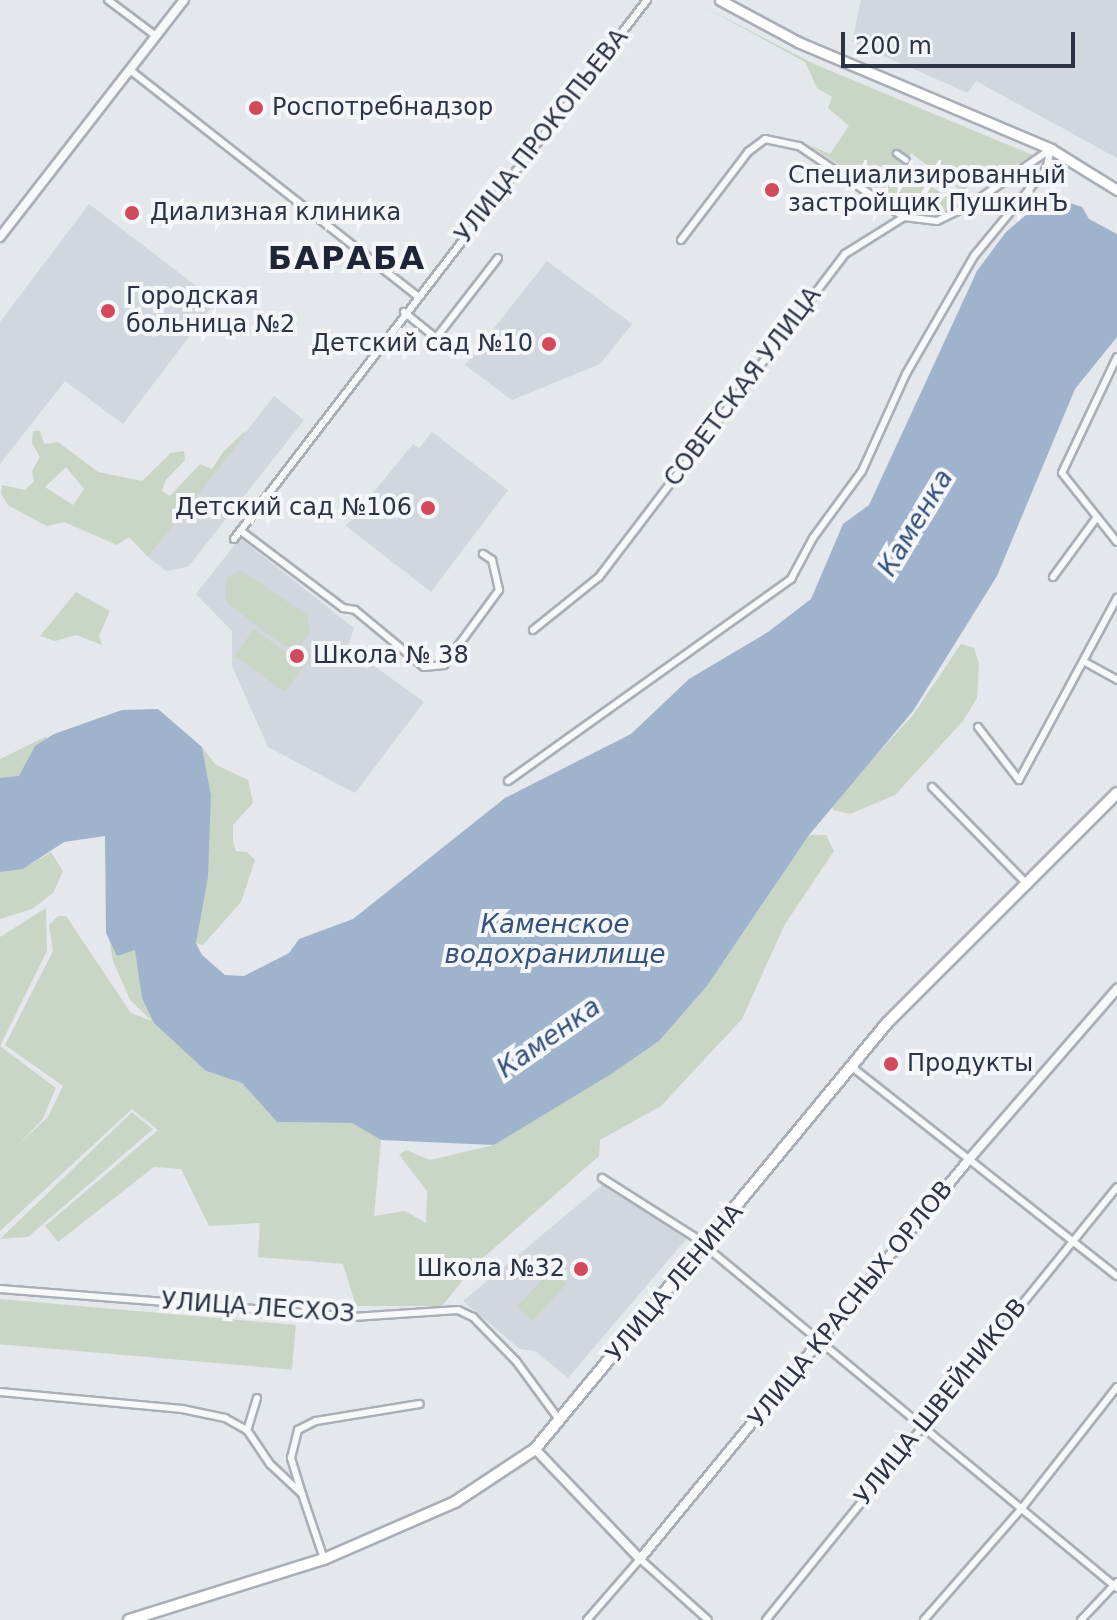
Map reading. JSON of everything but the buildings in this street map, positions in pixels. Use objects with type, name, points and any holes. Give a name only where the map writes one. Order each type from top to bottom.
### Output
[{"type":"main road","points":[[720,0],[798,42],[1051,149],[1117,190]]},
{"type":"main road","name":"УЛИЦА ЛЕНИНА","points":[[129,1620],[324,1559],[455,1502],[535,1449],[926,981],[1028,885],[1117,793]]},
{"type":"street","points":[[108,0],[156,36]]},
{"type":"street","points":[[0,237],[184,0]]},
{"type":"street","name":"УЛИЦА ПРОКОПЬЕВА","points":[[234,539],[416,295],[647,0]]},
{"type":"street","points":[[130,70],[416,295]]},
{"type":"street","points":[[681,240],[748,152],[765,139],[799,146],[904,217],[937,221],[970,205],[1051,149]]},
{"type":"street","points":[[508,781],[791,579],[813,538],[862,471],[906,374],[974,256],[1046,169],[1051,149]]},
{"type":"street","points":[[896,153],[906,160]]},
{"type":"street","name":"СОВЕТСКАЯ УЛИЦА","points":[[533,630],[599,577],[845,254],[904,217]]},
{"type":"street","points":[[404,312],[436,338],[498,258]]},
{"type":"street","points":[[1117,357],[1062,473],[1117,542]]},
{"type":"street","points":[[1053,577],[1097,517]]},
{"type":"street","points":[[241,531],[343,608],[355,610],[424,667],[444,665],[499,590],[492,560],[483,554]]},
{"type":"street","points":[[978,727],[1019,780],[1085,662],[1094,634],[1117,598]]},
{"type":"street","points":[[1085,662],[1117,680]]},
{"type":"street","points":[[932,787],[1028,885]]},
{"type":"street","name":"УЛИЦА КРАСНЫХ ОРЛОВ","points":[[587,1620],[821,1343],[971,1157],[1117,989]]},
{"type":"street","points":[[852,1067],[971,1157],[1117,1276]]},
{"type":"street","points":[[602,1178],[705,1246],[1116,1586],[1081,1620]]},
{"type":"street","name":"УЛИЦА ШВЕЙНИКОВ","points":[[766,1620],[1117,1187]]},
{"type":"street","name":"УЛИЦА ЛЕСХОЗ","points":[[0,1289],[353,1317],[458,1310],[473,1317],[516,1361],[560,1421]]},
{"type":"street","points":[[924,1620],[1022,1508],[1117,1387]]},
{"type":"street","points":[[0,1392],[182,1409],[225,1418],[247,1430],[270,1464],[302,1494]]},
{"type":"street","points":[[247,1430],[257,1398]]},
{"type":"street","points":[[324,1559],[291,1458],[298,1430],[316,1421],[420,1404]]},
{"type":"street","points":[[535,1449],[640,1559],[708,1620]]},
{"type":"shaded area","points":[[861,0],[1117,0],[1117,158],[976,81],[968,93],[852,42]]},
{"type":"shaded area","name":"Городская больница №2","points":[[89,204],[216,301],[123,424],[65,381],[0,464],[0,322]]},
{"type":"shaded area","name":"Детский сад №10","points":[[547,261],[632,324],[600,364],[512,400],[465,365]]},
{"type":"shaded area","points":[[274,396],[304,420],[188,567],[166,571],[148,557]]},
{"type":"shaded area","name":"Детский сад №106","points":[[432,432],[508,490],[431,592],[346,526],[413,444],[419,448]]},
{"type":"shaded area","name":"Школа № 38","points":[[240,538],[354,628],[348,647],[424,702],[355,793],[268,747],[232,666],[232,631],[196,594]]},
{"type":"shaded area","name":"Школа №32","points":[[603,1184],[687,1238],[568,1378],[535,1351],[520,1349],[463,1301]]},
{"type":"green space","points":[[697,3],[814,64],[1035,156],[1006,169],[981,170],[963,192],[911,153],[901,168],[961,205],[939,215],[917,216],[809,145],[830,154],[849,126],[828,108],[832,97],[817,88],[805,62]]},
{"type":"green space","points":[[33,431],[40,431],[44,444],[58,442],[98,472],[142,481],[171,453],[184,451],[185,460],[166,480],[162,491],[170,496],[200,464],[212,469],[223,452],[245,431],[245,435],[148,557],[129,537],[117,545],[64,522],[47,526],[9,506],[1,494],[2,485],[25,490],[34,481],[32,471],[40,457],[32,443]],"holes":[[[66,467],[84,489],[73,505],[45,487]]]},
{"type":"green space","points":[[241,570],[307,615],[310,633],[299,647],[284,646],[226,602],[226,578]]},
{"type":"green space","points":[[76,592],[110,611],[99,636],[102,645],[76,635],[55,641],[40,636]]},
{"type":"green space","points":[[254,629],[304,665],[285,692],[235,656]]},
{"type":"green space","points":[[961,644],[974,648],[979,664],[977,698],[963,721],[895,795],[850,814],[833,810],[832,803],[913,715]]},
{"type":"green space","points":[[47,736],[32,777],[0,783],[0,759]]},
{"type":"green space","points":[[202,747],[216,765],[248,780],[253,803],[233,825],[233,842],[236,851],[247,852],[255,860],[241,902],[203,945],[196,943],[211,795]]},
{"type":"green space","points":[[809,835],[826,835],[834,851],[785,924],[742,1019],[661,1106],[600,1140],[599,1156],[476,1264],[442,1306],[356,1306],[343,1264],[258,1257],[260,1223],[209,1226],[181,1169],[154,1167],[58,1242],[45,1226],[158,1130],[132,1109],[0,1231],[0,1046],[56,1088],[42,1120],[18,1145],[48,1117],[63,1086],[5,1045],[53,951],[49,925],[58,916],[66,916],[131,1013],[152,1021],[130,1000],[113,961],[106,921],[108,852],[206,1071],[242,1083],[277,1122],[352,1123],[381,1140],[374,1216],[405,1211],[426,1223],[427,1191],[399,1155],[406,1150],[430,1160],[494,1145],[659,1041],[707,986]]},
{"type":"green space","points":[[51,852],[63,871],[53,893],[32,909],[0,919],[0,872],[23,869]]},
{"type":"green space","points":[[46,908],[47,951],[0,1046],[0,937]]},
{"type":"green space","points":[[132,1112],[153,1129],[28,1237],[0,1239]]},
{"type":"green space","points":[[551,1270],[566,1284],[532,1321],[517,1307]]},
{"type":"green space","points":[[0,1299],[296,1325],[292,1370],[0,1344]]},
{"type":"water","name":"Каменское водохранилище","points":[[1048,196],[1082,207],[1089,219],[1117,234],[1117,337],[1075,389],[997,576],[913,711],[809,835],[707,986],[659,1041],[611,1074],[494,1145],[381,1140],[352,1123],[277,1122],[242,1083],[206,1071],[154,1023],[142,998],[135,950],[117,956],[106,933],[105,836],[64,842],[23,869],[0,872],[0,778],[19,776],[35,746],[54,734],[122,710],[158,709],[202,747],[211,795],[208,877],[196,943],[202,955],[225,975],[244,976],[289,953],[299,939],[353,919],[505,798],[631,734],[689,679],[768,632],[811,599],[843,524],[869,505],[977,271],[1006,232]]},
{"type":"place","name":"Роспотребнадзор","points":[[256,108]]},
{"type":"place","name":"Специализированный застройщик ПушкинЪ","points":[[772,190]]},
{"type":"place","name":"Диализная клиника","points":[[132,213]]},
{"type":"place","name":"Городская больница №2","points":[[108,311]]},
{"type":"place","name":"Детский сад №10","points":[[549,344]]},
{"type":"place","name":"Детский сад №106","points":[[428,508]]},
{"type":"place","name":"Школа № 38","points":[[297,656]]},
{"type":"place","name":"Продукты","points":[[891,1064]]},
{"type":"place","name":"Школа №32","points":[[581,1269]]},
{"type":"district","name":"БАРАБА","points":[[347,258]]},
{"type":"water label","name":"Каменка","points":[[916,523]]},
{"type":"water label","name":"Каменка","points":[[549,1038]]}]
